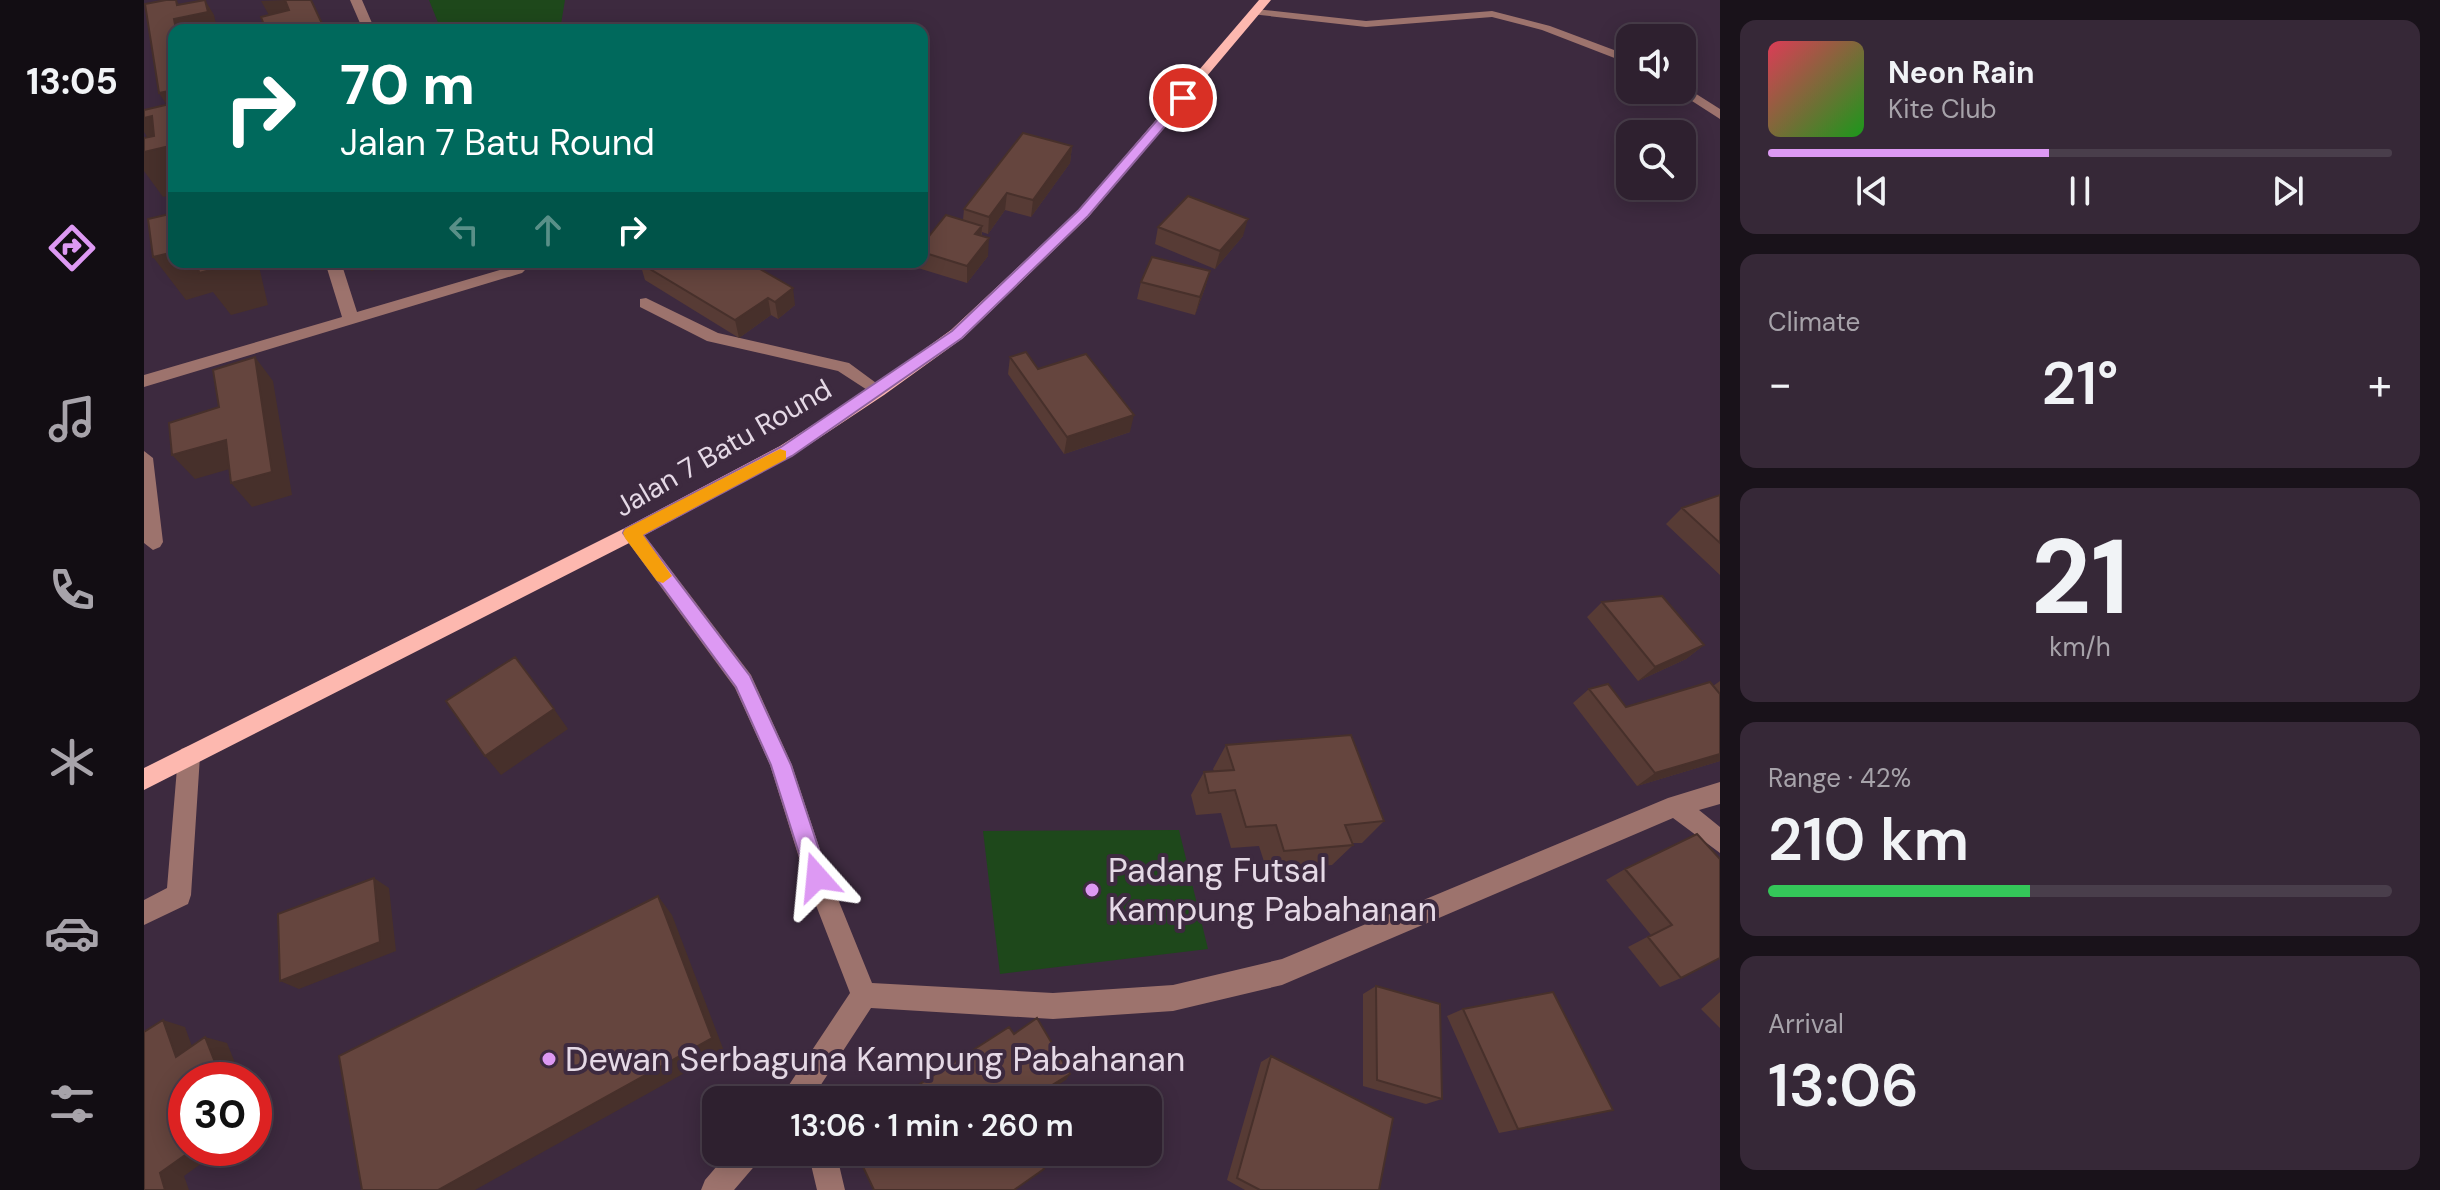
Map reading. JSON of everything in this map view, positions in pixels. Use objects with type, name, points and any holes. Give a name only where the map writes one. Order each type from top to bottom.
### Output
[{"type":"main road","name":"Jalan 7 Batu Round","points":[[144,779],[632,533],[786,451],[878,391],[957,334],[1084,213],[1260,6]]},
{"type":"street","points":[[356,0],[366,24]]},
{"type":"street","points":[[1260,6],[1366,24],[1492,14],[1546,28],[1616,55]]},
{"type":"street","points":[[1696,99],[1720,115]]},
{"type":"street","points":[[335,268],[351,319]]},
{"type":"street","points":[[144,381],[517,270]]},
{"type":"street","points":[[646,303],[713,337],[843,367],[878,391]]},
{"type":"street","points":[[144,458],[153,542]]},
{"type":"street","points":[[632,533],[743,682],[781,765],[817,877],[864,995]]},
{"type":"street","points":[[144,913],[179,895],[189,756]]},
{"type":"street","points":[[864,995],[1053,1006],[1173,998],[1282,972],[1676,806],[1720,793]]},
{"type":"street","points":[[1676,806],[1720,842]]},
{"type":"street","points":[[810,1086],[864,995]]},
{"type":"street","points":[[715,1190],[736,1166]]},
{"type":"street","points":[[825,1166],[831,1190]]},
{"type":"green space","points":[[429,0],[565,0],[561,24],[439,24]]},
{"type":"green space","name":"Padang Futsal Kampung Pabahanan","points":[[1179,830],[1208,949],[1000,974],[983,831]]},
{"type":"building","points":[[176,0],[177,5],[205,0],[208,12],[174,19],[175,24],[168,24],[168,91],[159,93],[145,4]]},
{"type":"building","points":[[285,0],[311,0],[322,24],[264,24],[261,17],[289,10]]},
{"type":"building","points":[[168,104],[168,146],[144,152],[144,138],[154,136],[152,116],[144,118],[144,110]]},
{"type":"building","points":[[1023,133],[1072,146],[1033,200],[1007,193],[989,217],[964,209]]},
{"type":"building","points":[[1188,196],[1248,219],[1220,251],[1158,227]]},
{"type":"building","points":[[168,214],[168,253],[153,257],[148,219]]},
{"type":"building","points":[[946,215],[982,226],[975,234],[989,238],[967,266],[928,254],[928,238]]},
{"type":"building","points":[[1152,257],[1210,271],[1200,297],[1141,282]]},
{"type":"building","points":[[198,268],[218,268],[199,273]]},
{"type":"building","points":[[648,268],[758,268],[793,288],[775,302],[768,298],[735,320]]},
{"type":"building","points":[[1026,352],[1038,369],[1086,354],[1134,415],[1067,437],[1010,357]]},
{"type":"building","points":[[255,357],[272,472],[231,483],[226,440],[172,455],[169,423],[219,407],[213,370]]},
{"type":"building","points":[[1720,495],[1720,543],[1682,508]]},
{"type":"building","points":[[1662,596],[1704,645],[1655,667],[1602,602]]},
{"type":"building","points":[[515,657],[554,709],[485,756],[446,701]]},
{"type":"building","points":[[1710,682],[1720,694],[1720,754],[1655,773],[1589,689],[1608,684],[1626,707]]},
{"type":"building","points":[[1351,735],[1384,821],[1345,825],[1353,845],[1284,851],[1276,825],[1246,827],[1235,790],[1209,793],[1204,772],[1234,770],[1226,745]]},
{"type":"building","points":[[1697,834],[1720,859],[1720,958],[1681,978],[1648,937],[1672,925],[1625,869]]},
{"type":"building","points":[[374,878],[380,942],[280,981],[278,914]]},
{"type":"building","name":"Dewan Serbaguna Kampung Pabahanan","points":[[658,896],[712,1038],[438,1190],[362,1190],[339,1056]]},
{"type":"building","points":[[1376,986],[1440,1004],[1442,1099],[1377,1080]]},
{"type":"building","points":[[1553,992],[1613,1110],[1518,1129],[1463,1009]]},
{"type":"building","points":[[1037,1018],[1070,1074],[1050,1086],[917,1086],[1009,1027],[1014,1034]]},
{"type":"building","points":[[163,1020],[176,1057],[205,1037],[215,1062],[168,1062],[170,1166],[160,1173],[165,1190],[144,1190],[144,1032]]},
{"type":"building","points":[[1271,1056],[1393,1118],[1379,1190],[1260,1190],[1237,1178]]},
{"type":"building","points":[[863,1166],[1042,1166],[1044,1169],[1014,1190],[874,1190]]},
{"type":"slow traffic","points":[[663,576],[632,533],[780,455]]},
{"type":"place","name":"Padang Futsal Kampung Pabahanan","points":[[1092,890]]},
{"type":"place","name":"Dewan Serbaguna Kampung Pabahanan","points":[[549,1059]]},
{"type":"route","points":[[817,877],[781,765],[743,682],[632,533],[786,451],[878,391],[957,334],[1005,292],[1084,213],[1183,98]]}]
